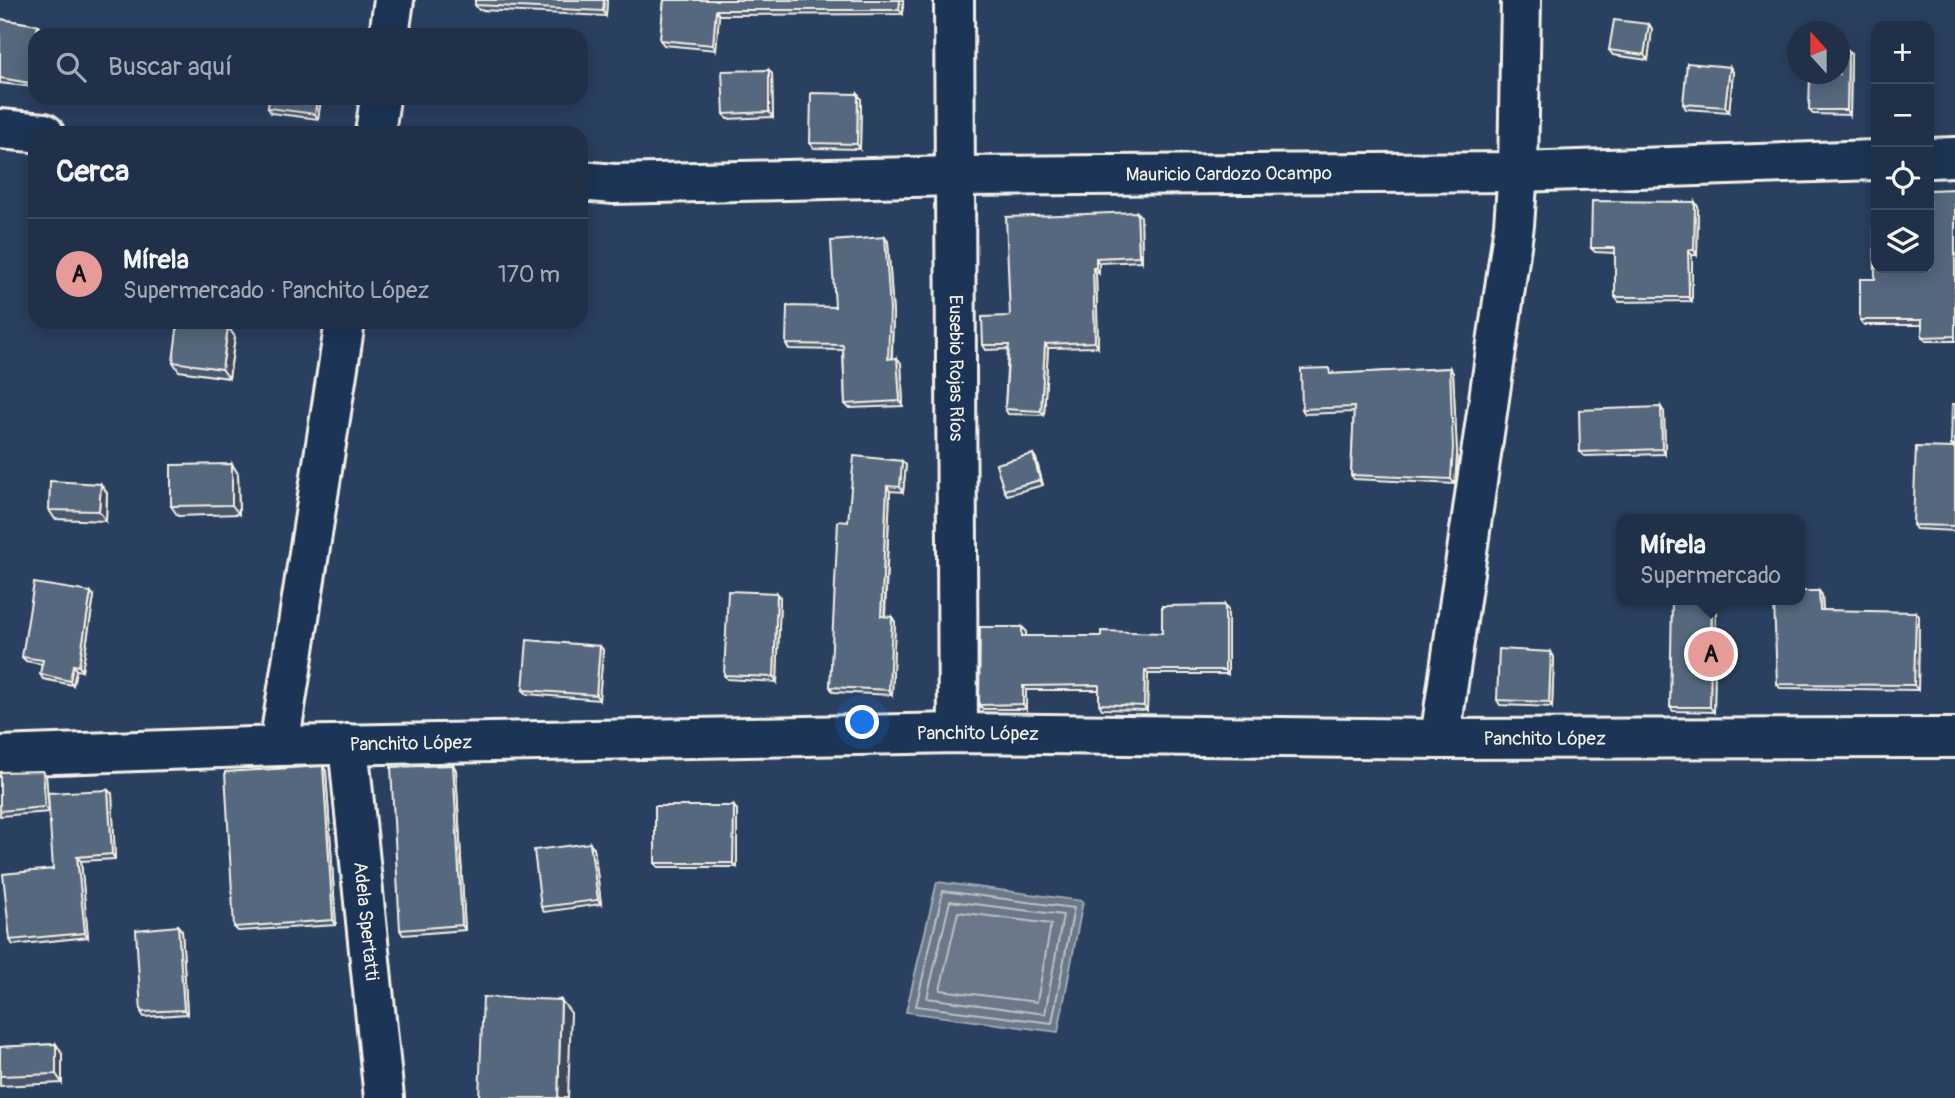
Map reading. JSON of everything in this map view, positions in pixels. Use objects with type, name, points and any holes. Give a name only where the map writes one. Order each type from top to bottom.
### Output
[{"type":"street","points":[[390,28],[394,0]]},
{"type":"street","name":"Eusebio Rojas Ríos","points":[[954,0],[958,733]]},
{"type":"street","points":[[1440,739],[1514,225],[1518,172],[1521,0]]},
{"type":"street","points":[[375,126],[379,105]]},
{"type":"street","points":[[0,129],[28,132]]},
{"type":"street","points":[[1934,158],[1955,158]]},
{"type":"street","name":"Mauricio Cardozo Ocampo","points":[[588,182],[614,184],[954,176],[1518,172],[1871,160]]},
{"type":"street","points":[[279,746],[344,329]]},
{"type":"street","name":"Panchito López","points":[[0,756],[348,744],[958,733],[1440,739],[1955,738]]},
{"type":"street","name":"Adela Spertatti","points":[[348,744],[384,1098]]},
{"type":"water","points":[[937,882],[1083,901],[1058,1032],[906,1012]]},
{"type":"building","points":[[475,0],[604,0],[603,11],[475,5]]},
{"type":"building","points":[[664,0],[900,0],[899,10],[716,10],[713,45],[660,40]]},
{"type":"building","points":[[0,19],[38,25],[37,28],[28,28],[28,83],[0,78]]},
{"type":"building","points":[[1614,20],[1649,24],[1644,55],[1609,50]]},
{"type":"building","points":[[1687,63],[1730,67],[1725,107],[1683,104]]},
{"type":"building","points":[[769,70],[769,112],[724,114],[722,71]]},
{"type":"building","points":[[1810,84],[1847,84],[1847,110],[1809,110]]},
{"type":"building","points":[[811,93],[858,94],[857,144],[810,143]]},
{"type":"building","points":[[268,105],[316,105],[315,114],[268,108]]},
{"type":"building","points":[[1955,189],[1955,336],[1922,337],[1922,320],[1860,320],[1860,279],[1875,279],[1875,273],[1934,273],[1934,190]]},
{"type":"building","points":[[1592,201],[1695,202],[1694,250],[1688,250],[1689,297],[1615,297],[1615,248],[1591,248]]},
{"type":"building","points":[[1137,212],[1139,256],[1096,258],[1096,268],[1093,268],[1095,342],[1045,344],[1041,411],[1005,409],[1009,345],[983,345],[982,317],[1010,316],[1006,217]]},
{"type":"building","points":[[885,237],[890,310],[888,359],[897,358],[900,401],[845,404],[843,345],[786,344],[787,306],[835,307],[831,241]]},
{"type":"building","points":[[177,329],[228,329],[222,369],[173,362]]},
{"type":"building","points":[[1329,368],[1330,374],[1450,368],[1453,448],[1451,479],[1351,475],[1354,407],[1302,409],[1301,369]]},
{"type":"building","points":[[1952,404],[1955,404],[1955,445],[1951,445]]},
{"type":"building","points":[[1661,407],[1662,449],[1580,452],[1579,410]]},
{"type":"building","points":[[1916,447],[1955,448],[1955,526],[1913,525]]},
{"type":"building","points":[[1033,454],[1040,480],[1004,490],[996,464]]},
{"type":"building","points":[[854,456],[902,461],[900,487],[887,486],[881,616],[892,617],[889,690],[830,687],[838,521],[848,522]]},
{"type":"building","points":[[232,464],[232,505],[171,506],[171,465]]},
{"type":"building","points":[[50,481],[101,484],[99,511],[49,510]]},
{"type":"building","points":[[34,583],[91,592],[79,666],[73,665],[70,681],[40,674],[43,660],[22,657]]},
{"type":"building","points":[[728,591],[777,593],[774,677],[724,675]]},
{"type":"building","points":[[1805,591],[1819,591],[1820,610],[1916,612],[1914,685],[1777,684],[1774,605],[1805,605]]},
{"type":"building","points":[[1225,605],[1225,670],[1145,670],[1144,706],[1099,704],[1099,685],[1023,686],[1023,704],[979,705],[980,627],[1022,627],[1022,636],[1101,636],[1101,631],[1162,633],[1162,606]]},
{"type":"building","points":[[1672,605],[1712,605],[1710,707],[1670,707]]},
{"type":"building","points":[[527,640],[600,646],[596,695],[523,690]]},
{"type":"building","points":[[1499,649],[1551,652],[1549,702],[1497,700]]},
{"type":"building","points":[[453,765],[462,925],[400,930],[391,767]]},
{"type":"building","points":[[323,766],[333,920],[234,927],[225,772]]},
{"type":"building","points":[[43,771],[45,807],[0,811],[0,772]]},
{"type":"building","points":[[108,790],[112,854],[77,857],[85,933],[10,940],[3,874],[53,869],[48,793]]},
{"type":"building","points":[[655,806],[734,806],[733,863],[655,863]]},
{"type":"building","points":[[590,843],[598,900],[541,907],[534,850]]},
{"type":"building","points":[[178,926],[184,1010],[141,1012],[136,930]]},
{"type":"building","points":[[483,997],[561,1000],[558,1098],[479,1098]]},
{"type":"building","points":[[56,1044],[56,1074],[0,1076],[0,1047]]},
{"type":"place","name":"Mírela","points":[[1711,654]]}]
